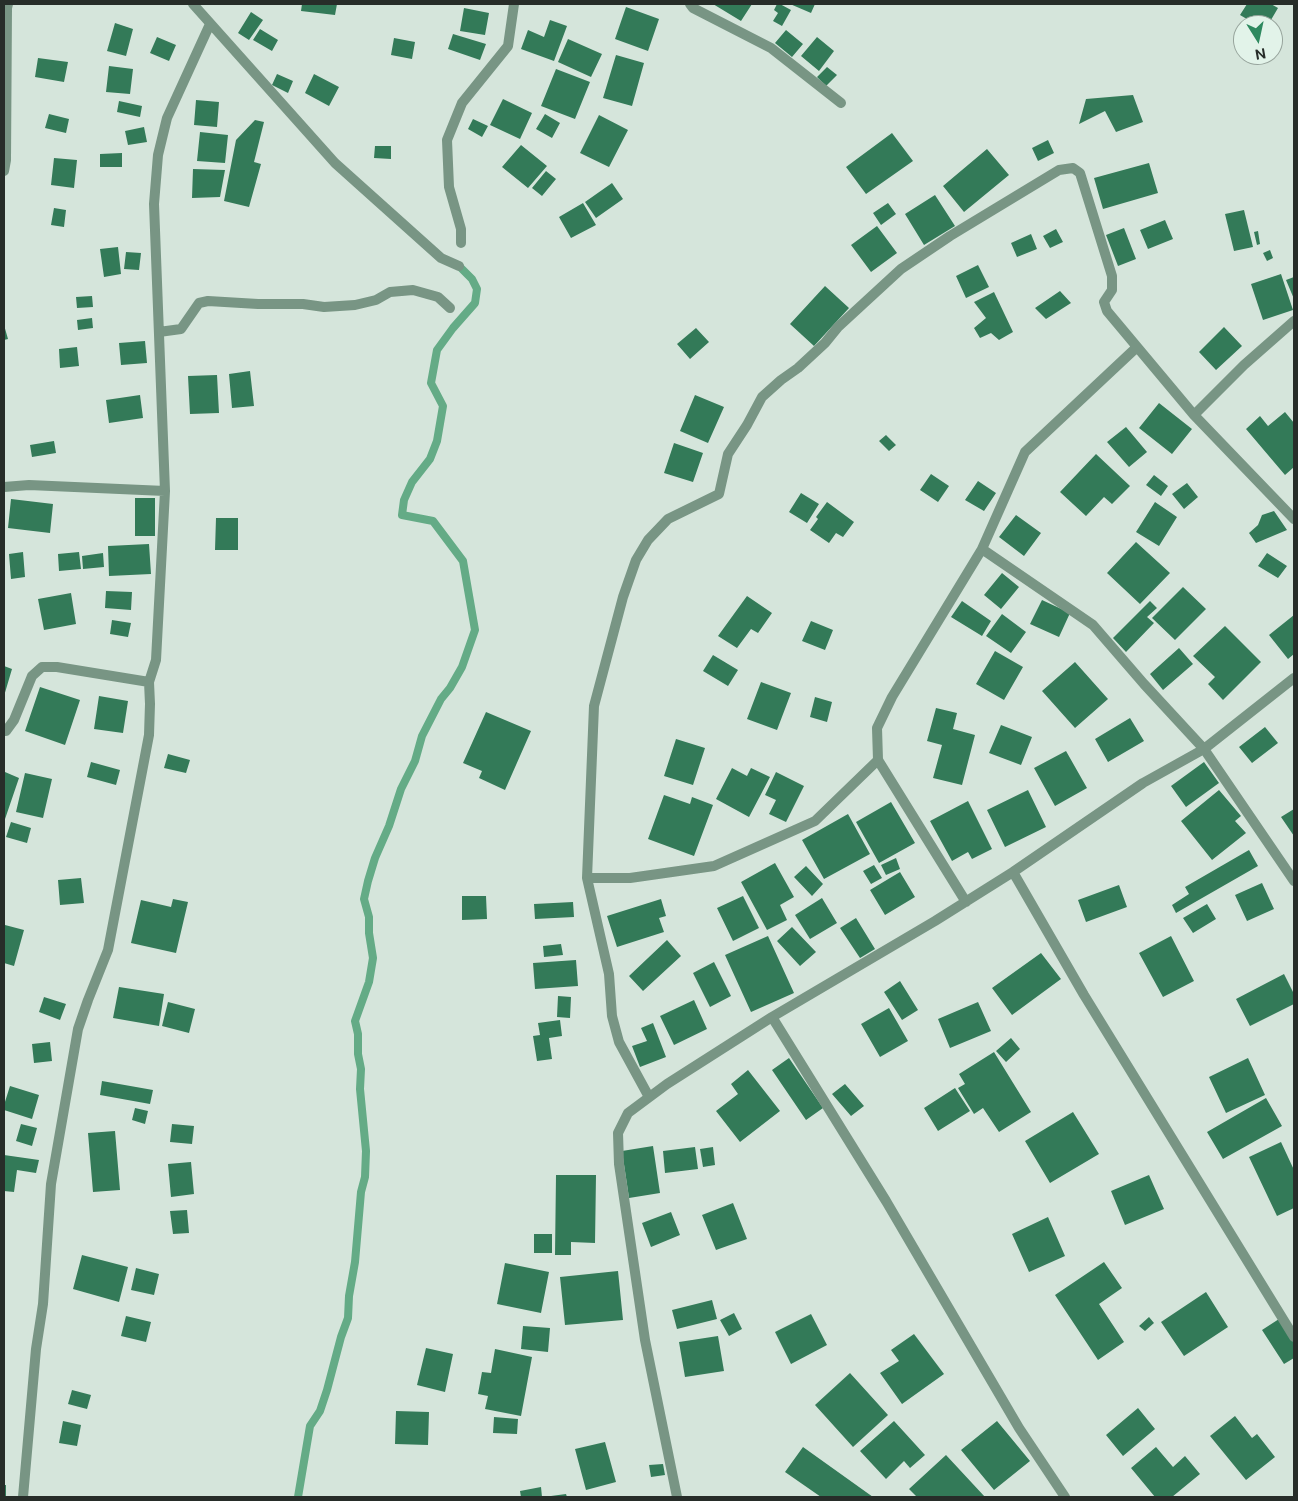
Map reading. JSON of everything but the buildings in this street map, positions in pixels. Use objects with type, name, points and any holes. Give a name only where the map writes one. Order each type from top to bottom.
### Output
[{"type":"street","points":[[4,171],[6,160],[8,4]]},
{"type":"street","points":[[193,4],[335,163],[441,258],[459,266]]},
{"type":"street","points":[[462,243],[461,229],[449,187],[447,140],[462,103],[508,46],[514,4]]},
{"type":"street","points":[[690,4],[693,8],[771,48],[841,103]]},
{"type":"street","points":[[23,1497],[36,1349],[43,1304],[51,1184],[78,1029],[108,950],[149,735],[149,682],[156,660],[165,491],[154,204],[158,155],[167,118],[210,24]]},
{"type":"street","points":[[650,1097],[619,1042],[612,1016],[609,974],[587,878],[594,706],[623,598],[636,560],[648,540],[668,518],[719,494],[728,454],[762,397],[798,368],[825,343],[838,327],[901,269],[950,236],[1059,170],[1073,168],[1080,173],[1112,276],[1112,290],[1104,302],[1107,311],[1194,414],[1294,519]]},
{"type":"street","points":[[159,332],[180,330],[199,302],[208,301],[303,304],[324,307],[355,306],[376,300],[390,292],[413,290],[438,297],[450,308]]},
{"type":"street","points":[[1194,414],[1244,365],[1294,321]]},
{"type":"street","points":[[966,902],[878,760],[877,728],[892,697],[982,549],[1025,452],[1137,347]]},
{"type":"street","points":[[4,487],[29,485],[165,491]]},
{"type":"street","points":[[982,549],[1093,625],[1204,749],[1294,881]]},
{"type":"street","points":[[4,731],[14,720],[32,676],[42,667],[57,667],[149,682]]},
{"type":"street","points":[[677,1497],[645,1340],[619,1164],[618,1133],[628,1113],[772,1017],[966,902],[1143,783],[1204,749],[1294,678]]},
{"type":"street","points":[[587,878],[630,878],[714,866],[815,821],[878,760]]},
{"type":"street","points":[[1013,872],[1089,1003],[1294,1337]]},
{"type":"street","points":[[772,1017],[886,1202],[1019,1428],[1064,1497]]},
{"type":"waterway","points":[[298,1497],[310,1426],[320,1411],[348,1318],[361,1192],[365,1177],[366,1151],[360,1089],[361,1069],[355,1021],[369,982],[373,958],[369,933],[369,917],[364,899],[375,858],[389,826],[401,789],[415,761],[422,736],[441,699],[462,667],[475,630],[463,561],[433,521],[402,515],[404,500],[412,482],[430,459],[437,441],[443,406],[431,383],[437,350],[475,303],[477,289],[472,279],[459,266]]}]
